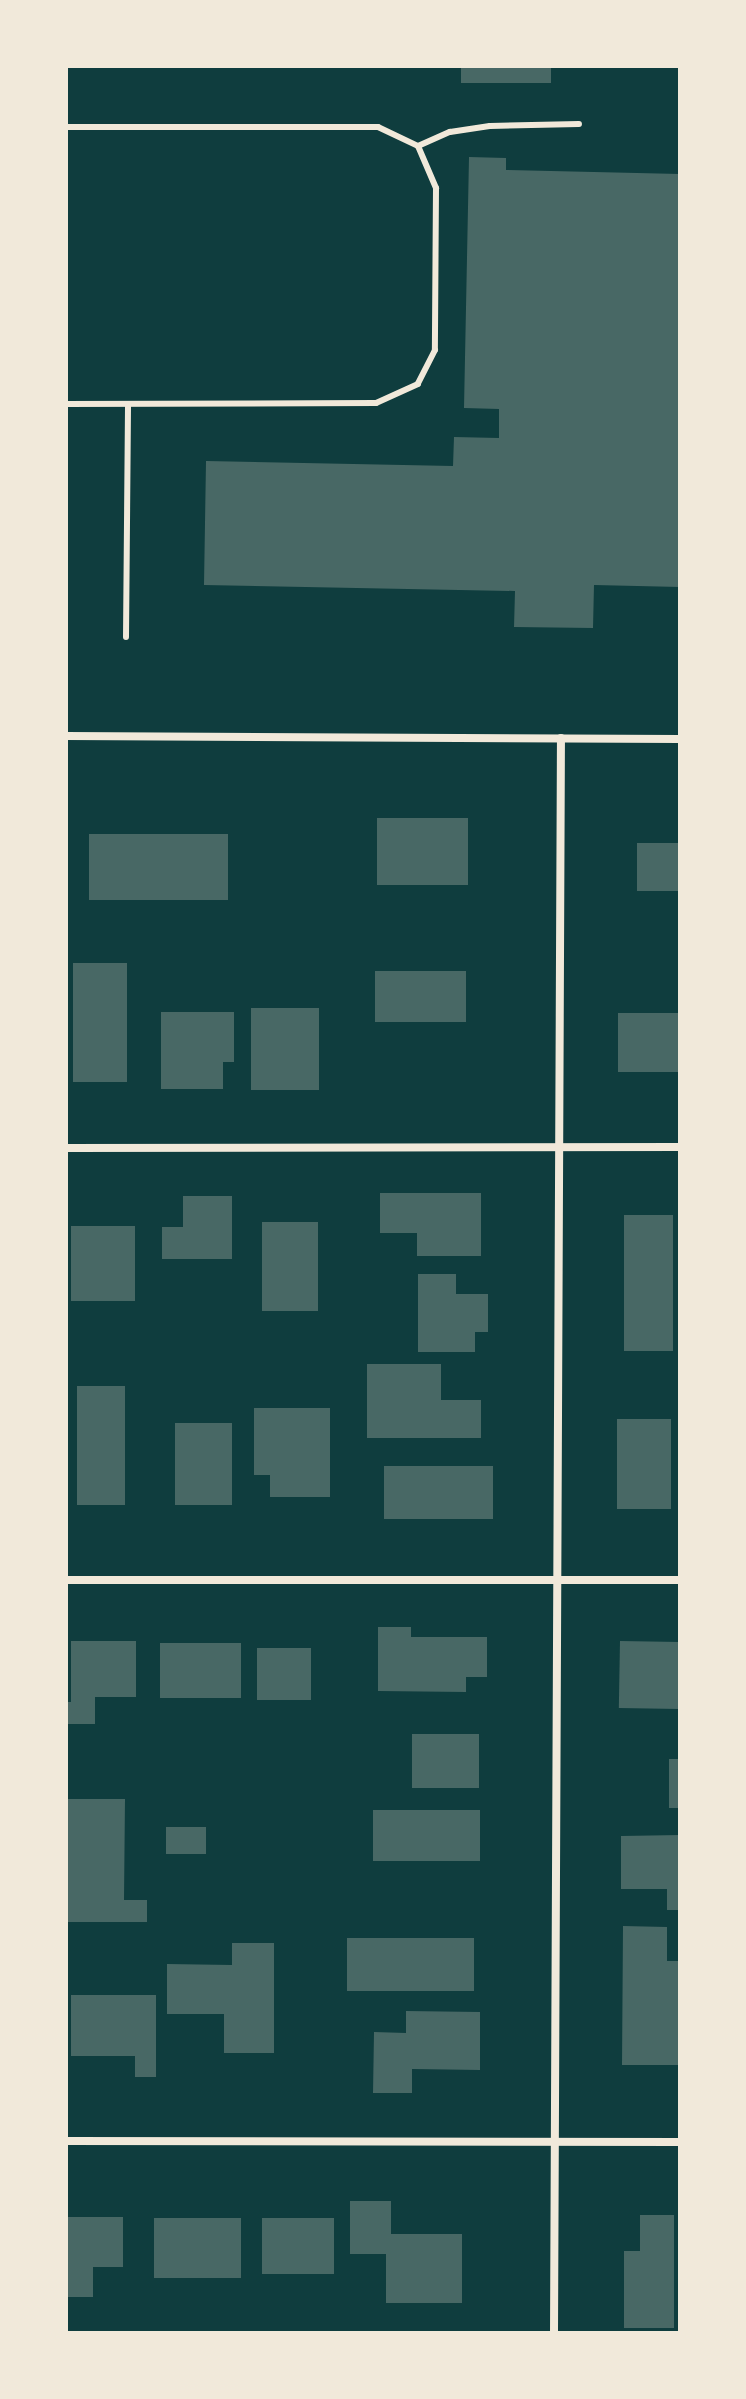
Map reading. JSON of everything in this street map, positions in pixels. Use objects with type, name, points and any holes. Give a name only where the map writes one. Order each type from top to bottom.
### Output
[{"type":"street","points":[[66,736],[680,739]]},
{"type":"street","points":[[554,2333],[561,738]]},
{"type":"street","points":[[66,1148],[680,1147]]},
{"type":"street","points":[[66,1580],[680,1580]]},
{"type":"street","points":[[66,2141],[680,2142]]},
{"type":"lane","points":[[418,146],[450,132],[490,126],[579,124]]},
{"type":"lane","points":[[66,127],[378,127],[418,146],[436,188],[435,350],[418,384],[376,403],[66,404]]},
{"type":"lane","points":[[126,637],[128,404]]},
{"type":"building","points":[[461,66],[551,66],[551,83],[461,83]]},
{"type":"building","points":[[469,157],[506,158],[506,170],[680,174],[680,587],[594,585],[593,628],[514,627],[515,591],[204,585],[206,461],[453,466],[454,437],[499,438],[499,409],[464,408]]},
{"type":"building","points":[[377,818],[468,818],[468,885],[377,885]]},
{"type":"building","points":[[89,834],[228,834],[228,900],[89,900]]},
{"type":"building","points":[[637,843],[680,843],[680,891],[637,891]]},
{"type":"building","points":[[73,963],[127,963],[127,1082],[73,1082]]},
{"type":"building","points":[[375,971],[466,971],[466,1022],[375,1022]]},
{"type":"building","points":[[251,1008],[319,1008],[319,1090],[251,1090]]},
{"type":"building","points":[[161,1012],[234,1012],[234,1062],[223,1062],[223,1089],[161,1089]]},
{"type":"building","points":[[618,1013],[679,1013],[679,1072],[618,1072]]},
{"type":"building","points":[[380,1193],[481,1193],[481,1256],[417,1256],[417,1233],[380,1233]]},
{"type":"building","points":[[183,1196],[232,1196],[232,1259],[162,1259],[162,1227],[183,1227]]},
{"type":"building","points":[[624,1215],[673,1215],[673,1351],[624,1351]]},
{"type":"building","points":[[262,1222],[318,1222],[318,1311],[262,1311]]},
{"type":"building","points":[[71,1226],[135,1226],[135,1301],[71,1301]]},
{"type":"building","points":[[418,1274],[456,1274],[456,1294],[488,1294],[488,1332],[475,1332],[475,1352],[418,1352]]},
{"type":"building","points":[[367,1364],[441,1364],[441,1400],[481,1400],[481,1438],[367,1438]]},
{"type":"building","points":[[77,1386],[125,1386],[125,1505],[77,1505]]},
{"type":"building","points":[[254,1408],[330,1408],[330,1497],[270,1497],[270,1475],[254,1475]]},
{"type":"building","points":[[617,1419],[671,1419],[671,1509],[617,1509]]},
{"type":"building","points":[[175,1423],[232,1423],[232,1505],[175,1505]]},
{"type":"building","points":[[384,1466],[493,1466],[493,1519],[384,1519]]},
{"type":"building","points":[[378,1627],[411,1627],[411,1637],[487,1637],[487,1677],[466,1677],[466,1692],[378,1691]]},
{"type":"building","points":[[71,1641],[136,1641],[136,1697],[95,1697],[95,1724],[66,1724],[66,1702],[71,1702]]},
{"type":"building","points":[[620,1641],[680,1642],[679,1709],[619,1708]]},
{"type":"building","points":[[160,1643],[241,1643],[241,1698],[160,1698]]},
{"type":"building","points":[[257,1648],[311,1648],[311,1700],[257,1700]]},
{"type":"building","points":[[412,1734],[479,1734],[479,1788],[412,1788]]},
{"type":"building","points":[[669,1759],[680,1759],[680,1808],[669,1808]]},
{"type":"building","points":[[66,1799],[125,1799],[124,1900],[147,1900],[147,1922],[66,1922]]},
{"type":"building","points":[[373,1810],[480,1810],[480,1861],[373,1861]]},
{"type":"building","points":[[166,1827],[206,1827],[206,1854],[166,1854]]},
{"type":"building","points":[[680,1835],[680,1910],[667,1910],[667,1889],[621,1889],[621,1836]]},
{"type":"building","points":[[623,1926],[667,1927],[667,1961],[680,1961],[680,2065],[622,2065]]},
{"type":"building","points":[[347,1938],[474,1938],[474,1991],[347,1991]]},
{"type":"building","points":[[232,1943],[274,1943],[274,2053],[224,2053],[224,2014],[167,2014],[167,1964],[232,1965]]},
{"type":"building","points":[[71,1995],[156,1995],[156,2077],[135,2077],[135,2056],[71,2056]]},
{"type":"building","points":[[406,2011],[480,2012],[480,2070],[412,2069],[412,2093],[373,2093],[374,2032],[406,2033]]},
{"type":"building","points":[[350,2201],[391,2201],[391,2234],[462,2234],[462,2303],[386,2303],[386,2254],[350,2254]]},
{"type":"building","points":[[640,2215],[674,2215],[674,2328],[624,2328],[624,2251],[640,2251]]},
{"type":"building","points":[[66,2217],[123,2217],[123,2267],[93,2267],[93,2297],[66,2297]]},
{"type":"building","points":[[154,2218],[241,2218],[241,2278],[154,2278]]},
{"type":"building","points":[[262,2218],[334,2218],[334,2274],[262,2274]]}]
